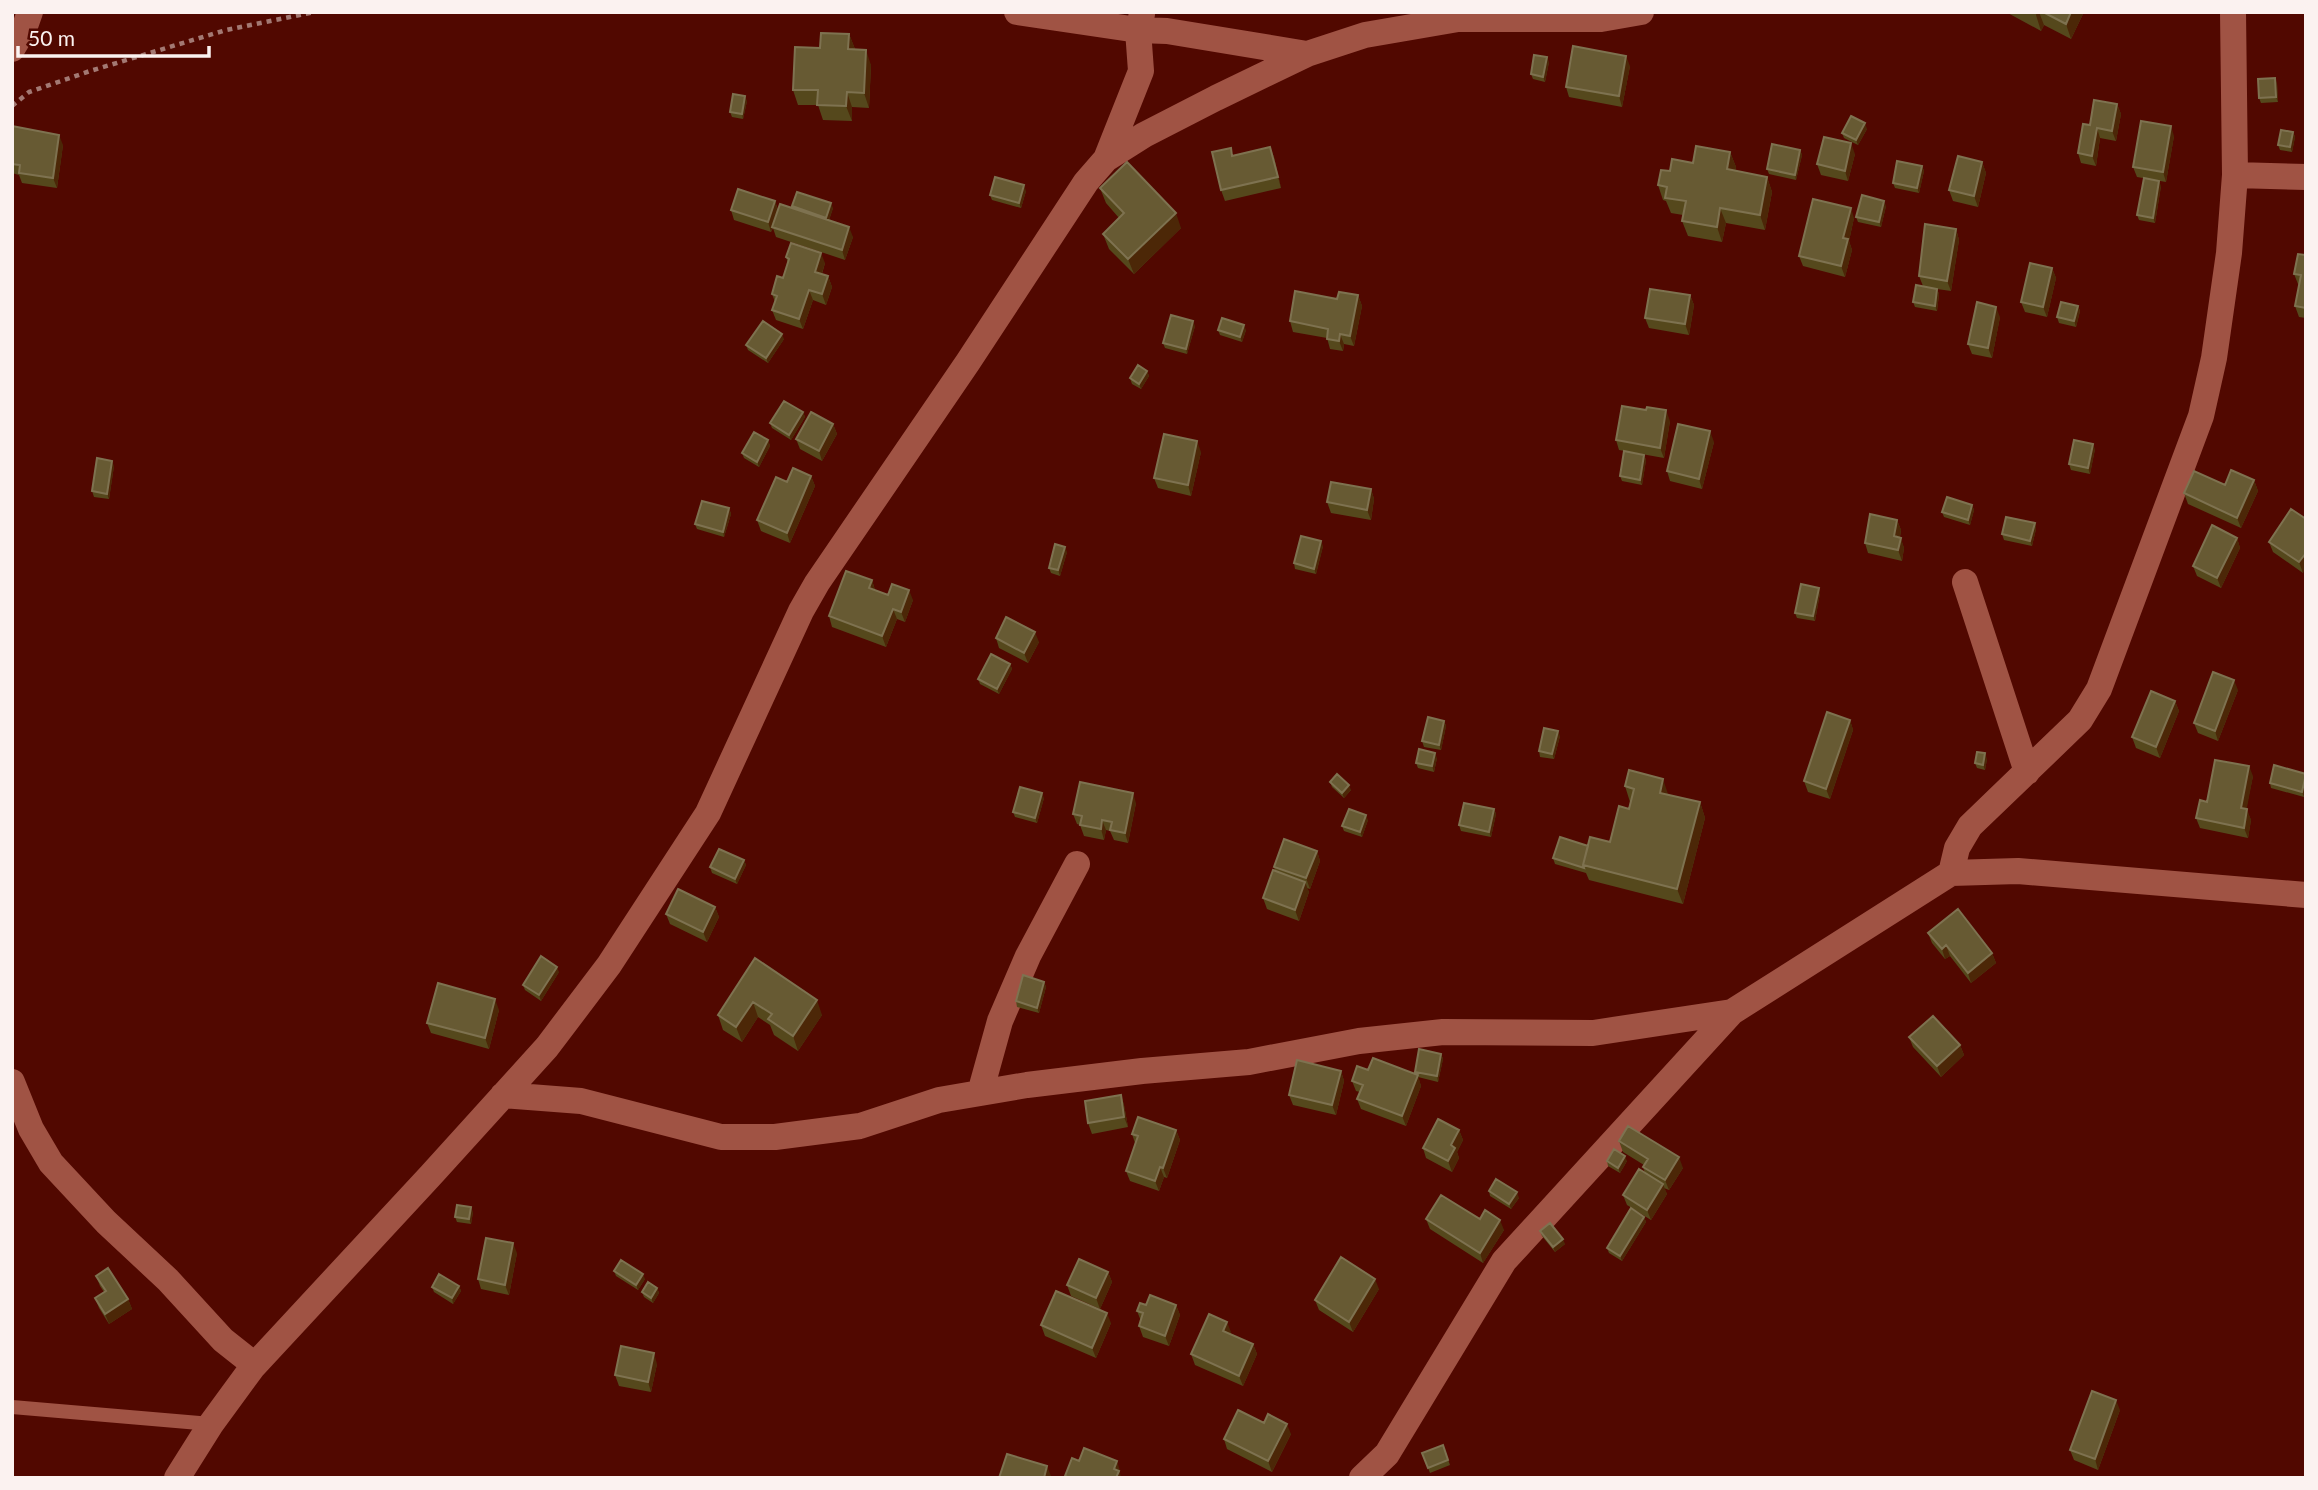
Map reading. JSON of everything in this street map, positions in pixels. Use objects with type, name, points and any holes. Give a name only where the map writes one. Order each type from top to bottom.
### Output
[{"type":"street","points":[[12,49],[30,12]]},
{"type":"street","points":[[1017,12],[1170,22],[1307,54]]},
{"type":"street","points":[[177,1478],[211,1424],[252,1368],[547,1047],[609,965],[708,813],[801,611],[817,583],[1086,182],[1106,159],[1133,141],[1216,97],[1307,54],[1365,35],[1458,19],[1601,19],[1641,12]]},
{"type":"street","points":[[1951,873],[1957,848],[1970,826],[2080,720],[2099,689],[2201,416],[2214,358],[2229,253],[2235,176],[2233,12]]},
{"type":"street","points":[[1106,159],[1141,71],[1140,21]]},
{"type":"street","points":[[2235,176],[2306,177]]},
{"type":"street","points":[[1965,582],[2026,772]]},
{"type":"street","points":[[980,1093],[1005,1010],[1028,956],[1077,864]]},
{"type":"street","points":[[1362,1478],[1387,1454],[1504,1261],[1732,1012],[1951,873],[2018,871],[2306,895]]},
{"type":"street","points":[[503,1095],[581,1101],[721,1137],[762,1137],[860,1126],[939,1100],[980,1093],[1142,1072],[1249,1062],[1359,1041],[1443,1031],[1593,1032],[1732,1012]]},
{"type":"street","points":[[12,1082],[31,1129],[51,1163],[106,1222],[168,1280],[223,1340],[247,1359],[252,1368]]},
{"type":"lane","points":[[12,1407],[211,1424]]},
{"type":"path","points":[[12,106],[29,92],[90,71],[226,30],[314,12]]},
{"type":"building","points":[[2043,12],[2071,12],[2066,24]]},
{"type":"building","points":[[821,33],[849,34],[848,49],[866,50],[864,93],[847,92],[846,106],[817,105],[818,90],[793,90],[795,47],[820,48]]},
{"type":"building","points":[[1573,46],[1626,56],[1619,96],[1566,87]]},
{"type":"building","points":[[1534,55],[1547,57],[1543,77],[1531,74]]},
{"type":"building","points":[[2275,78],[2276,97],[2259,98],[2258,79]]},
{"type":"building","points":[[733,94],[745,96],[742,114],[730,112]]},
{"type":"building","points":[[2094,100],[2117,104],[2112,131],[2097,128],[2092,156],[2078,153],[2083,124],[2090,125]]},
{"type":"building","points":[[1851,116],[1865,123],[1856,140],[1842,133]]},
{"type":"building","points":[[2141,121],[2171,126],[2163,172],[2133,167]]},
{"type":"building","points":[[12,126],[59,135],[53,178],[19,173],[20,165],[12,164]]},
{"type":"building","points":[[2281,130],[2293,132],[2290,147],[2278,145]]},
{"type":"building","points":[[1824,137],[1851,143],[1845,171],[1817,164]]},
{"type":"building","points":[[1772,144],[1800,150],[1795,175],[1767,169]]},
{"type":"building","points":[[1696,146],[1730,152],[1727,169],[1767,177],[1760,215],[1720,208],[1717,227],[1682,221],[1686,201],[1665,198],[1667,187],[1658,185],[1661,170],[1670,171],[1672,159],[1693,163]]},
{"type":"building","points":[[1270,147],[1278,177],[1221,190],[1212,152],[1231,148],[1232,156]]},
{"type":"building","points":[[1958,156],[1982,162],[1974,196],[1949,190]]},
{"type":"building","points":[[1897,161],[1922,166],[1917,188],[1893,183]]},
{"type":"building","points":[[1127,162],[1176,213],[1128,259],[1103,234],[1124,213],[1100,188]]},
{"type":"building","points":[[995,177],[1024,185],[1019,203],[990,195]]},
{"type":"building","points":[[2144,178],[2159,181],[2153,218],[2137,215]]},
{"type":"building","points":[[738,189],[775,201],[768,222],[731,210]]},
{"type":"building","points":[[797,192],[831,203],[826,218],[792,206]]},
{"type":"building","points":[[1862,195],[1884,201],[1879,222],[1856,217]]},
{"type":"building","points":[[1813,199],[1851,208],[1843,238],[1848,239],[1841,266],[1799,256]]},
{"type":"building","points":[[780,204],[849,227],[842,250],[772,227]]},
{"type":"building","points":[[1925,224],[1956,229],[1947,281],[1919,276]]},
{"type":"building","points":[[791,243],[821,253],[815,272],[828,276],[822,294],[809,290],[799,319],[772,310],[777,296],[772,294],[777,276],[783,278]]},
{"type":"building","points":[[2306,252],[2306,308],[2295,306],[2301,275],[2294,274],[2298,254],[2305,255]]},
{"type":"building","points":[[2030,263],[2052,268],[2043,307],[2021,302]]},
{"type":"building","points":[[1916,285],[1937,289],[1935,306],[1913,302]]},
{"type":"building","points":[[1650,289],[1690,295],[1685,324],[1645,318]]},
{"type":"building","points":[[1295,291],[1337,299],[1339,292],[1358,295],[1350,336],[1340,334],[1339,341],[1327,339],[1328,329],[1290,321]]},
{"type":"building","points":[[1977,302],[1996,307],[1988,348],[1968,344]]},
{"type":"building","points":[[2061,302],[2078,306],[2074,321],[2057,317]]},
{"type":"building","points":[[1171,315],[1193,321],[1186,349],[1163,343]]},
{"type":"building","points":[[1222,318],[1244,325],[1240,337],[1218,330]]},
{"type":"building","points":[[763,321],[782,334],[766,358],[746,345]]},
{"type":"building","points":[[1138,365],[1147,371],[1139,384],[1130,378]]},
{"type":"building","points":[[784,401],[803,412],[789,435],[770,423]]},
{"type":"building","points":[[1622,406],[1666,410],[1660,448],[1616,440]]},
{"type":"building","points":[[811,412],[833,424],[819,451],[796,439]]},
{"type":"building","points":[[1678,424],[1710,431],[1699,479],[1667,471]]},
{"type":"building","points":[[754,432],[768,440],[757,462],[742,453]]},
{"type":"building","points":[[1164,434],[1197,441],[1188,485],[1154,478]]},
{"type":"building","points":[[2074,440],[2093,444],[2088,468],[2069,464]]},
{"type":"building","points":[[1624,451],[1644,455],[1640,480],[1620,476]]},
{"type":"building","points":[[97,458],[112,461],[107,494],[92,491]]},
{"type":"building","points":[[793,468],[811,476],[787,533],[757,520],[776,477],[787,482]]},
{"type":"building","points":[[2231,470],[2254,480],[2237,518],[2184,493],[2194,471],[2225,485]]},
{"type":"building","points":[[1331,482],[1371,489],[1367,510],[1327,502]]},
{"type":"building","points":[[1947,497],[1972,505],[1968,520],[1942,512]]},
{"type":"building","points":[[702,501],[729,508],[723,532],[695,524]]},
{"type":"building","points":[[2291,509],[2306,519],[2306,553],[2299,562],[2269,542]]},
{"type":"building","points":[[1870,514],[1897,520],[1894,536],[1901,538],[1898,550],[1865,543]]},
{"type":"building","points":[[2006,517],[2035,523],[2030,541],[2002,534]]},
{"type":"building","points":[[2212,525],[2237,538],[2217,578],[2193,566]]},
{"type":"building","points":[[1301,536],[1321,541],[1314,569],[1294,563]]},
{"type":"building","points":[[1055,544],[1065,547],[1058,570],[1049,568]]},
{"type":"building","points":[[846,571],[872,580],[869,588],[888,595],[892,584],[909,590],[901,612],[893,609],[882,636],[829,616]]},
{"type":"building","points":[[1801,584],[1819,588],[1813,616],[1795,613]]},
{"type":"building","points":[[1006,617],[1035,632],[1024,653],[996,638]]},
{"type":"building","points":[[991,654],[1010,664],[997,689],[978,679]]},
{"type":"building","points":[[2213,672],[2234,680],[2215,731],[2194,723]]},
{"type":"building","points":[[2151,691],[2175,701],[2156,747],[2132,737]]},
{"type":"building","points":[[1827,712],[1850,720],[1826,789],[1804,781]]},
{"type":"building","points":[[1428,717],[1444,721],[1439,745],[1422,741]]},
{"type":"building","points":[[1544,728],[1558,731],[1552,754],[1539,751]]},
{"type":"building","points":[[1419,749],[1435,753],[1432,766],[1416,763]]},
{"type":"building","points":[[1977,752],[1985,753],[1983,765],[1975,763]]},
{"type":"building","points":[[2215,760],[2249,766],[2241,808],[2247,809],[2244,828],[2196,818],[2200,800],[2207,802]]},
{"type":"building","points":[[2274,765],[2306,774],[2302,792],[2270,783]]},
{"type":"building","points":[[1629,770],[1663,779],[1660,793],[1700,802],[1677,889],[1583,865],[1590,837],[1610,842],[1619,806],[1629,809],[1634,789],[1625,786]]},
{"type":"building","points":[[1337,774],[1349,785],[1342,793],[1330,782]]},
{"type":"building","points":[[1080,782],[1133,793],[1125,833],[1110,830],[1112,822],[1102,820],[1101,829],[1080,825],[1082,816],[1073,814]]},
{"type":"building","points":[[1020,787],[1042,793],[1035,818],[1013,812]]},
{"type":"building","points":[[1464,803],[1494,809],[1489,832],[1459,825]]},
{"type":"building","points":[[1349,809],[1366,815],[1360,832],[1342,826]]},
{"type":"building","points":[[1560,837],[1588,846],[1584,868],[1553,858]]},
{"type":"building","points":[[1284,839],[1317,851],[1306,878],[1274,867]]},
{"type":"building","points":[[719,849],[744,860],[735,879],[710,867]]},
{"type":"building","points":[[1273,870],[1305,882],[1295,910],[1263,898]]},
{"type":"building","points":[[678,889],[715,907],[703,932],[666,914]]},
{"type":"building","points":[[1958,909],[1992,953],[1968,973],[1946,945],[1942,949],[1928,933]]},
{"type":"building","points":[[541,956],[557,967],[539,995],[523,985]]},
{"type":"building","points":[[755,958],[817,1000],[793,1036],[768,1019],[772,1014],[753,1002],[736,1027],[718,1015]]},
{"type":"building","points":[[1023,975],[1044,982],[1037,1008],[1016,1001]]},
{"type":"building","points":[[438,983],[495,999],[485,1038],[427,1023]]},
{"type":"building","points":[[1933,1016],[1960,1045],[1937,1066],[1909,1037]]},
{"type":"building","points":[[1419,1049],[1441,1054],[1437,1076],[1415,1072]]},
{"type":"building","points":[[1373,1058],[1418,1075],[1402,1116],[1357,1099],[1363,1085],[1352,1081],[1357,1066],[1368,1070]]},
{"type":"building","points":[[1297,1060],[1341,1071],[1332,1105],[1289,1095]]},
{"type":"building","points":[[1121,1095],[1124,1117],[1088,1123],[1085,1101]]},
{"type":"building","points":[[1138,1117],[1176,1130],[1163,1168],[1160,1167],[1155,1181],[1126,1171],[1138,1136],[1132,1134]]},
{"type":"building","points":[[1438,1119],[1459,1130],[1451,1145],[1455,1148],[1448,1161],[1423,1148]]},
{"type":"building","points":[[1628,1126],[1679,1157],[1665,1180],[1643,1167],[1648,1159],[1619,1141]]},
{"type":"building","points":[[1614,1149],[1625,1156],[1618,1168],[1607,1161]]},
{"type":"building","points":[[1639,1169],[1663,1184],[1647,1210],[1623,1195]]},
{"type":"building","points":[[1496,1179],[1517,1192],[1509,1204],[1489,1191]]},
{"type":"building","points":[[1441,1195],[1480,1219],[1485,1210],[1500,1220],[1480,1253],[1426,1219]]},
{"type":"building","points":[[457,1205],[471,1207],[469,1219],[455,1217]]},
{"type":"building","points":[[1631,1208],[1644,1217],[1620,1256],[1607,1248]]},
{"type":"building","points":[[1550,1223],[1563,1239],[1553,1247],[1540,1231]]},
{"type":"building","points":[[486,1238],[513,1243],[505,1285],[478,1279]]},
{"type":"building","points":[[1341,1257],[1375,1279],[1349,1322],[1315,1300]]},
{"type":"building","points":[[1079,1259],[1108,1272],[1096,1298],[1067,1285]]},
{"type":"building","points":[[621,1260],[643,1274],[636,1285],[614,1271]]},
{"type":"building","points":[[108,1268],[128,1299],[105,1314],[95,1298],[106,1291],[96,1276]]},
{"type":"building","points":[[439,1274],[459,1286],[452,1298],[432,1287]]},
{"type":"building","points":[[648,1282],[657,1288],[651,1298],[642,1292]]},
{"type":"building","points":[[1056,1291],[1107,1313],[1092,1348],[1041,1325]]},
{"type":"building","points":[[1150,1295],[1176,1305],[1165,1336],[1139,1326],[1143,1313],[1137,1311],[1140,1303],[1146,1305]]},
{"type":"building","points":[[1209,1314],[1227,1322],[1223,1331],[1253,1344],[1239,1376],[1191,1354]]},
{"type":"building","points":[[621,1346],[654,1353],[648,1382],[615,1375]]},
{"type":"building","points":[[2092,1391],[2116,1400],[2095,1459],[2070,1450]]},
{"type":"building","points":[[1238,1410],[1264,1423],[1268,1414],[1287,1424],[1268,1461],[1224,1439]]},
{"type":"building","points":[[1443,1445],[1448,1460],[1428,1468],[1422,1453]]},
{"type":"building","points":[[1084,1448],[1117,1461],[1114,1469],[1119,1471],[1116,1478],[1065,1476],[1072,1458],[1079,1461]]},
{"type":"building","points":[[1007,1454],[1047,1466],[1044,1478],[999,1478]]}]
